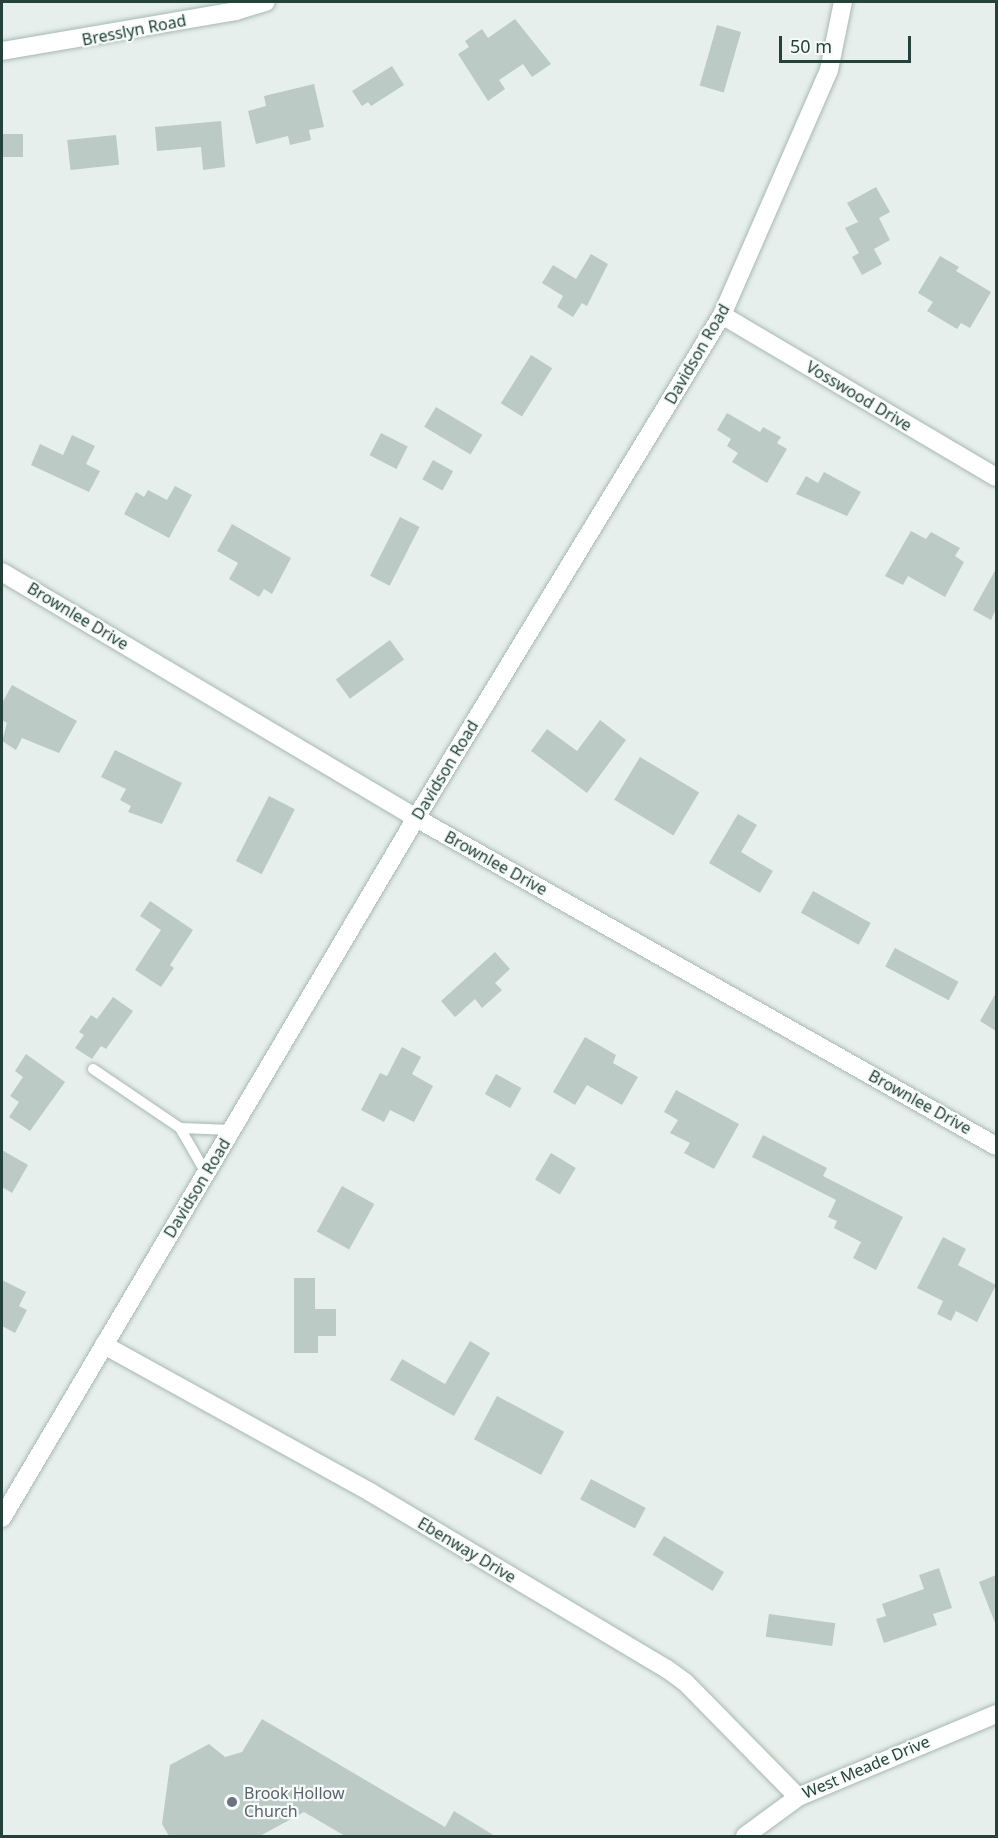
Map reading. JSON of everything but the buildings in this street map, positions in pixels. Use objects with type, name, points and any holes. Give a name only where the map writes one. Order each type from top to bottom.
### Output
[{"type":"street","name":"Bresslyn Road","points":[[2,51],[236,11],[266,2]]},
{"type":"street","name":"Davidson Road","points":[[2,1518],[416,818],[722,315],[828,70],[843,2]]},
{"type":"street","name":"Vosswood Drive","points":[[722,315],[996,477]]},
{"type":"street","name":"Brownlee Drive","points":[[2,572],[416,818],[996,1146]]},
{"type":"street","name":"Ebenway Drive","points":[[104,1345],[370,1492],[667,1669],[685,1682],[798,1797]]},
{"type":"street","name":"West Meade Drive","points":[[745,1836],[798,1797],[996,1714]]},
{"type":"lane","points":[[93,1069],[129,1096],[180,1128],[206,1173]]},
{"type":"lane","points":[[180,1128],[232,1130]]},
{"type":"place","name":"Brook Hollow Church","points":[[232,1802]]}]
